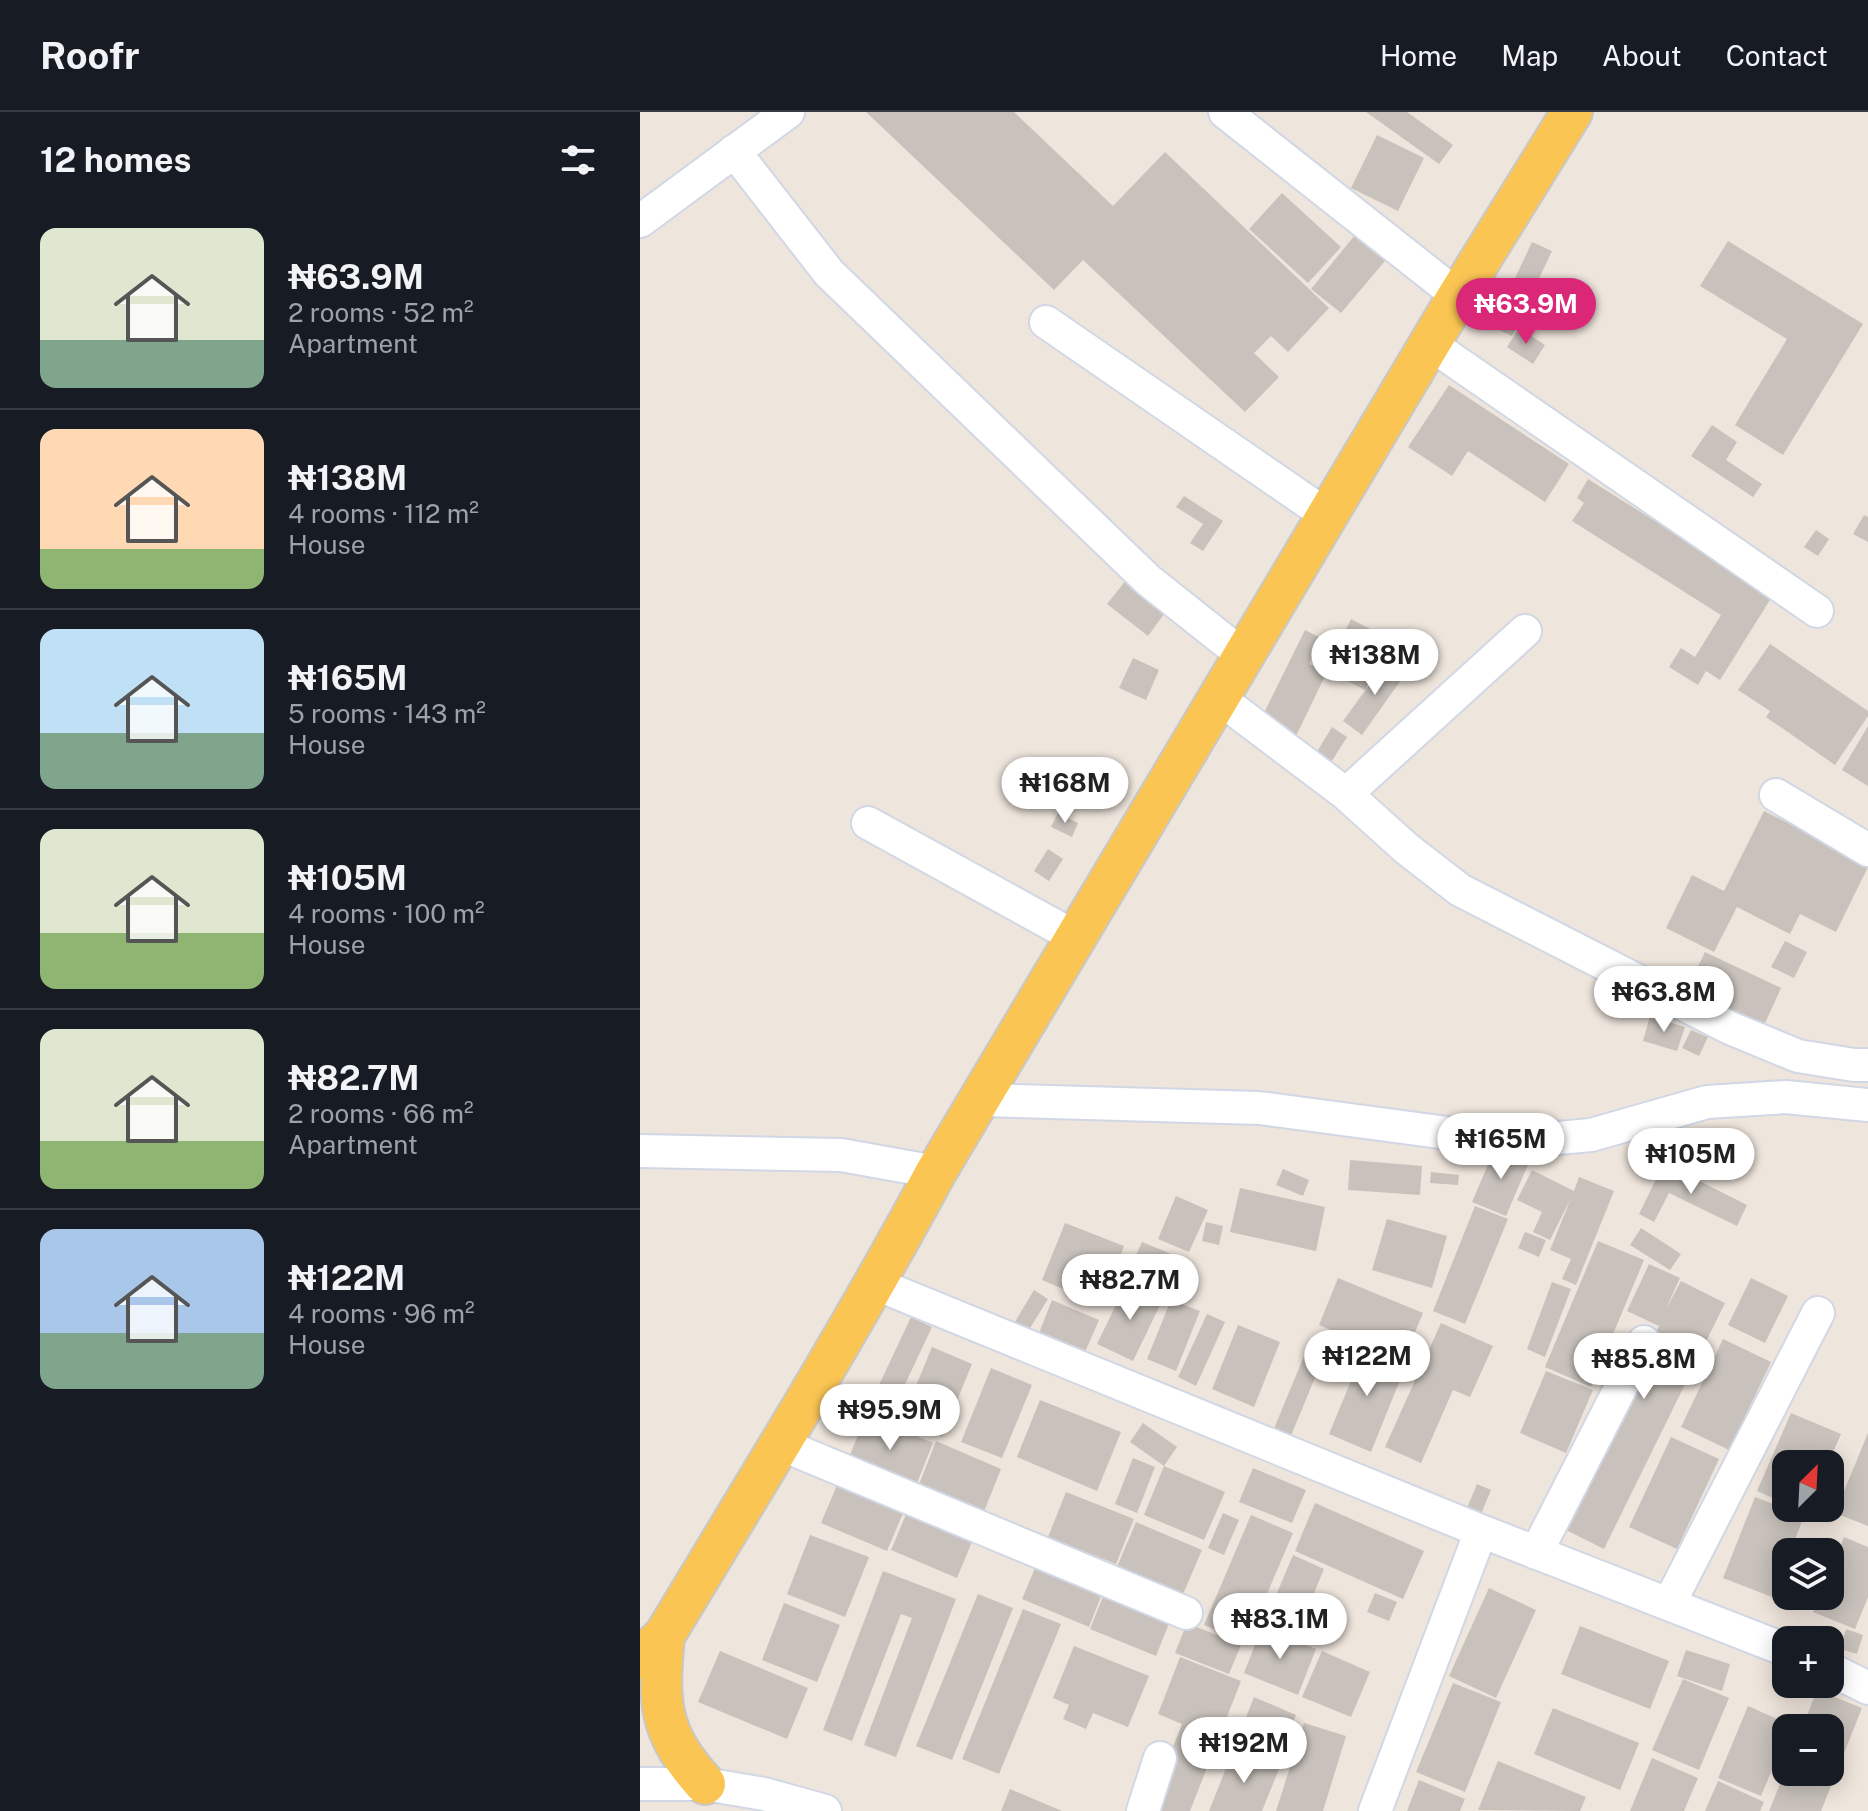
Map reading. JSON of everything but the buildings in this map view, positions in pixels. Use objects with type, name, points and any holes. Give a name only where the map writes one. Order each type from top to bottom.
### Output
[{"type":"main road","points":[[705,1784],[682,1758],[665,1719],[651,1673],[780,1444],[876,1284],[936,1172],[1458,296],[1572,112]]},
{"type":"street","points":[[640,221],[788,112]]},
{"type":"street","points":[[1225,112],[1458,296]]},
{"type":"street","points":[[734,151],[829,273],[1148,580],[1245,657]]},
{"type":"street","points":[[1046,322],[1328,516]]},
{"type":"street","points":[[1430,344],[1817,611]]},
{"type":"street","points":[[1346,794],[1525,631]]},
{"type":"street","points":[[1220,699],[1346,794],[1407,849],[1460,890],[1730,1028],[1798,1056],[1868,1065]]},
{"type":"street","points":[[1776,795],[1868,850]]},
{"type":"street","points":[[868,823],[1077,938]]},
{"type":"street","points":[[981,1100],[1259,1108],[1515,1142],[1591,1135],[1707,1102],[1786,1097],[1868,1105]]},
{"type":"street","points":[[640,1151],[841,1155],[936,1172]]},
{"type":"street","points":[[876,1284],[1481,1531],[1772,1644]]},
{"type":"street","points":[[1669,1604],[1818,1313]]},
{"type":"street","points":[[1536,1553],[1644,1342]]},
{"type":"street","points":[[780,1444],[1186,1613]]},
{"type":"street","points":[[1375,1811],[1481,1531]]},
{"type":"street","points":[[1844,1676],[1868,1688]]},
{"type":"street","points":[[1143,1811],[1160,1758]]},
{"type":"street","points":[[640,1784],[705,1784],[764,1794],[825,1811]]}]
